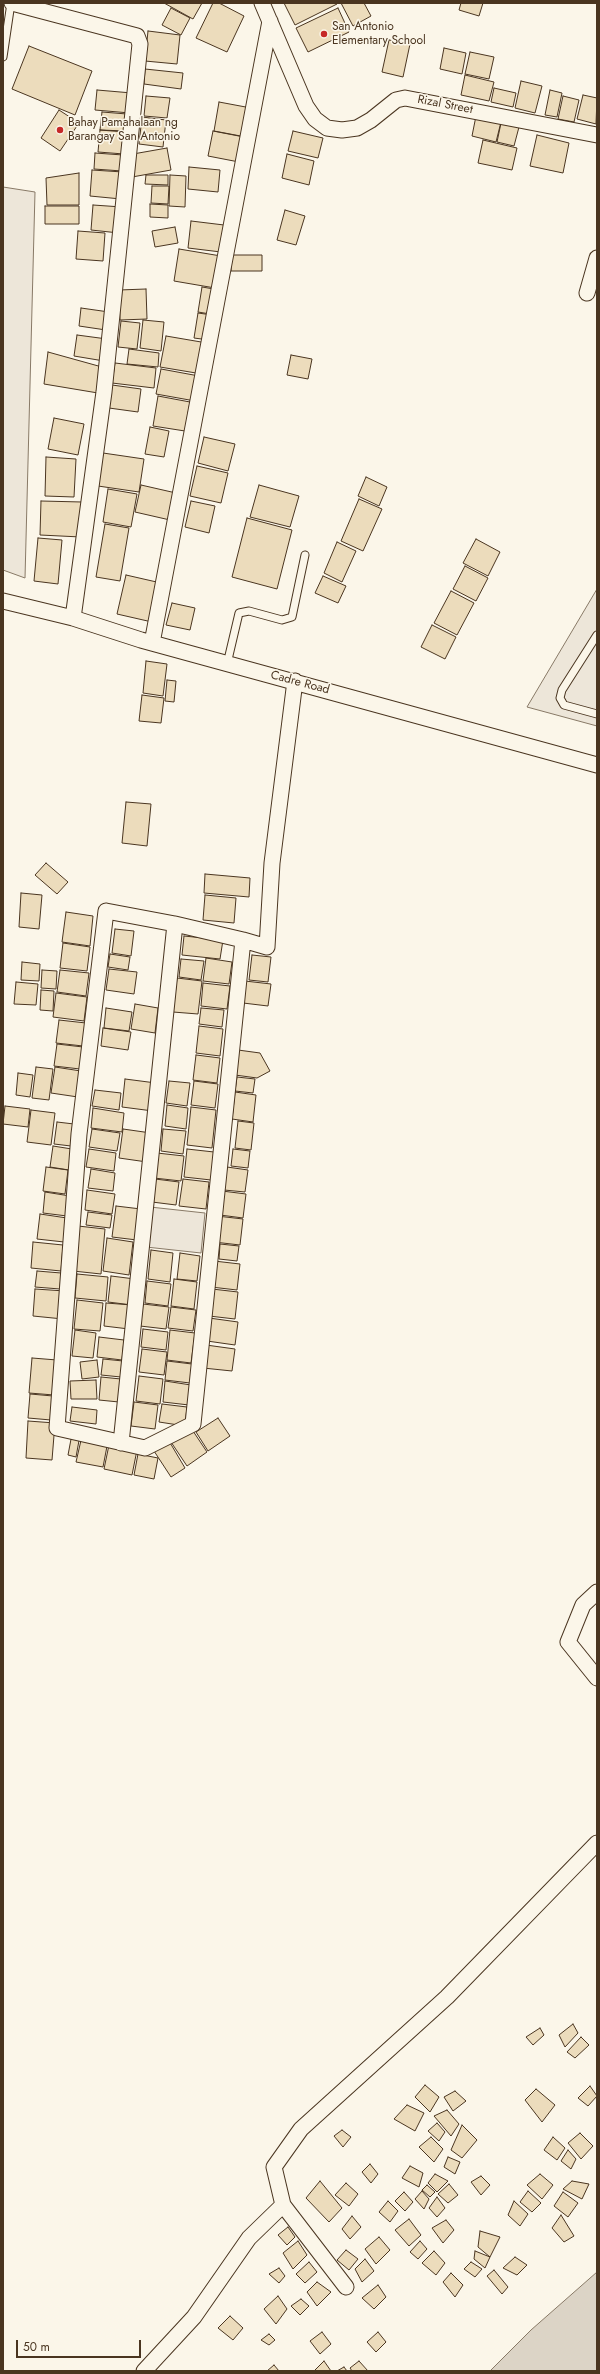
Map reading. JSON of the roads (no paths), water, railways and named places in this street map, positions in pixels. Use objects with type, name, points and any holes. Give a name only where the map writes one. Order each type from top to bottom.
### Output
[{"type":"street","points":[[12,3],[137,36],[140,44],[104,392],[73,618]]},
{"type":"street","name":"Rizal Street","points":[[262,3],[306,106],[315,119],[328,128],[342,130],[358,128],[371,120],[396,100],[405,98],[597,135]]},
{"type":"street","points":[[152,643],[270,21]]},
{"type":"street","points":[[587,293],[597,258]]},
{"type":"street","name":"Cadre Road","points":[[3,601],[73,618],[152,643],[597,765]]},
{"type":"street","points":[[243,940],[193,1424],[145,1448],[121,1444],[57,1428],[79,1134],[106,911],[175,924],[243,940],[267,947],[272,863],[295,681]]},
{"type":"street","points":[[121,1444],[175,924]]},
{"type":"street","points":[[597,1592],[582,1605],[568,1642],[597,1678]]},
{"type":"street","points":[[346,2287],[283,2205],[274,2167],[301,2128],[447,1997],[597,1843]]},
{"type":"street","points":[[144,2371],[194,2317],[249,2238],[283,2205]]},
{"type":"lane","points":[[3,57],[12,3]]},
{"type":"lane","points":[[227,664],[239,613],[249,612],[282,620],[292,616],[305,555]]},
{"type":"lane","points":[[597,635],[562,690],[560,698],[564,705],[597,714]]},
{"type":"place","name":"San Antonio Elementary School","points":[[324,34]]},
{"type":"place","name":"Bahay Pamahalaan ng Barangay San Antonio","points":[[60,130]]}]
